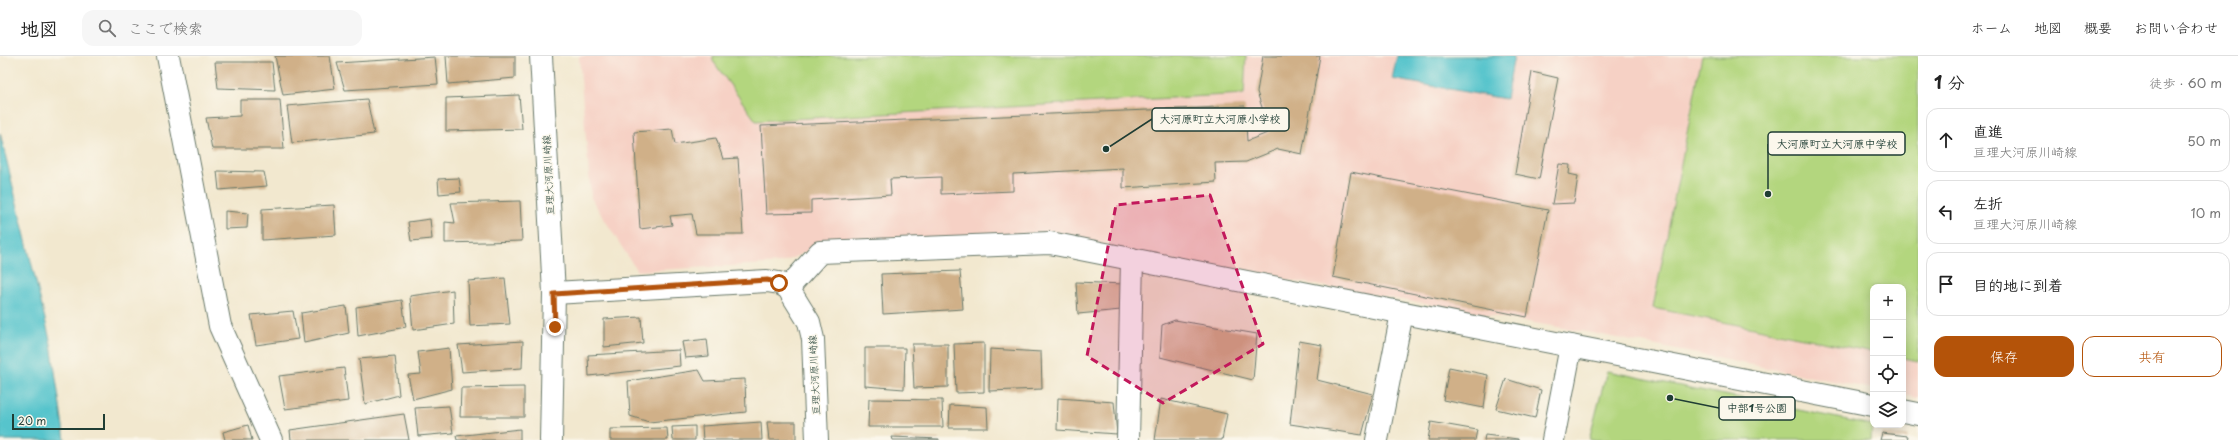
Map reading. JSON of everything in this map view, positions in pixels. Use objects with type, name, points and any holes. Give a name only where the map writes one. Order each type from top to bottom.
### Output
[{"type":"street","points":[[168,56],[220,326],[270,440]]},
{"type":"street","name":"亘理大河原川崎線","points":[[541,56],[554,294],[551,440]]},
{"type":"street","points":[[554,294],[767,280],[779,283],[788,288],[820,252],[1050,243],[1870,404]]},
{"type":"street","points":[[1128,440],[1132,259]]},
{"type":"street","name":"亘理大河原川崎線","points":[[788,288],[800,305],[809,322],[814,339],[817,440]]},
{"type":"street","points":[[1377,440],[1402,313]]},
{"type":"street","points":[[1553,440],[1571,346]]},
{"type":"street","points":[[1906,412],[1918,414]]},
{"type":"highlighted area","points":[[1210,195],[1263,344],[1163,403],[1087,356],[1116,205]]},
{"type":"shaded area","points":[[579,56],[1918,56],[1918,398],[1906,396],[1906,284],[1870,284],[1870,388],[1592,333],[1052,239],[818,246],[782,263],[637,271],[591,198]]},
{"type":"green space","points":[[713,56],[1246,56],[1244,94],[756,121],[713,61]]},
{"type":"green space","points":[[1702,56],[1918,56],[1918,361],[1906,359],[1906,284],[1870,284],[1870,351],[1653,308]]},
{"type":"green space","points":[[1607,371],[1870,425],[1870,428],[1872,428],[1871,440],[1589,440]]},
{"type":"water","points":[[1397,56],[1514,56],[1506,99],[1392,79]]},
{"type":"water","points":[[0,133],[51,344],[65,440],[0,440]]},
{"type":"building","points":[[275,56],[330,56],[335,89],[283,95]]},
{"type":"building","points":[[446,56],[515,56],[515,78],[448,84]]},
{"type":"building","points":[[1263,56],[1320,56],[1302,154],[1278,149],[1246,162],[1215,163],[1216,182],[1123,188],[1123,168],[1013,174],[1013,191],[941,194],[941,177],[890,179],[891,195],[811,200],[811,213],[766,214],[761,126],[1245,106],[1247,141],[1270,132],[1257,92]]},
{"type":"building","points":[[435,57],[438,84],[345,90],[337,63]]},
{"type":"building","points":[[215,62],[272,62],[275,90],[218,88]]},
{"type":"building","points":[[1532,72],[1558,78],[1539,179],[1515,174]]},
{"type":"building","points":[[519,95],[522,129],[446,131],[446,98]]},
{"type":"building","points":[[367,99],[374,134],[292,143],[287,106]]},
{"type":"building","points":[[240,100],[280,100],[284,149],[212,149],[206,118],[240,116]]},
{"type":"building","points":[[672,129],[675,144],[716,138],[723,159],[738,158],[743,234],[696,234],[692,214],[670,216],[672,225],[640,229],[634,132]]},
{"type":"building","points":[[1559,164],[1570,165],[1569,174],[1578,176],[1574,203],[1552,204]]},
{"type":"building","points":[[217,171],[264,172],[267,186],[219,190]]},
{"type":"building","points":[[1351,172],[1548,210],[1527,317],[1333,277]]},
{"type":"building","points":[[459,178],[461,192],[439,194],[438,179]]},
{"type":"building","points":[[520,201],[522,241],[445,243],[445,222],[455,223],[451,203]]},
{"type":"building","points":[[334,205],[336,235],[262,240],[262,209]]},
{"type":"building","points":[[225,211],[248,213],[247,228],[225,229]]},
{"type":"building","points":[[430,219],[432,239],[411,241],[408,222]]},
{"type":"building","points":[[960,271],[963,309],[883,314],[881,274]]},
{"type":"building","points":[[505,278],[510,324],[470,326],[468,281]]},
{"type":"building","points":[[1076,282],[1124,284],[1121,310],[1078,314]]},
{"type":"building","points":[[453,290],[454,324],[413,330],[410,296]]},
{"type":"building","points":[[402,300],[406,327],[358,336],[356,307]]},
{"type":"building","points":[[346,306],[349,333],[304,343],[301,313]]},
{"type":"building","points":[[293,311],[298,339],[256,345],[251,315]]},
{"type":"building","points":[[641,317],[643,343],[604,347],[604,319]]},
{"type":"building","points":[[1175,320],[1257,334],[1253,380],[1160,357],[1162,325]]},
{"type":"building","points":[[707,339],[709,356],[685,358],[682,342]]},
{"type":"building","points":[[523,341],[522,368],[462,372],[458,345]]},
{"type":"building","points":[[1299,341],[1322,345],[1317,380],[1373,394],[1362,435],[1290,424]]},
{"type":"building","points":[[984,343],[984,392],[956,393],[954,344]]},
{"type":"building","points":[[912,344],[948,344],[948,387],[914,388]]},
{"type":"building","points":[[449,348],[452,389],[413,399],[408,375],[421,374],[418,352]]},
{"type":"building","points":[[865,348],[905,348],[904,389],[865,386]]},
{"type":"building","points":[[990,349],[1041,352],[1042,389],[989,391]]},
{"type":"building","points":[[679,350],[680,366],[589,376],[588,355]]},
{"type":"building","points":[[395,356],[399,395],[365,404],[359,359]]},
{"type":"building","points":[[1449,367],[1488,375],[1484,408],[1443,400]]},
{"type":"building","points":[[344,368],[348,401],[285,409],[279,376]]},
{"type":"building","points":[[699,370],[705,381],[745,379],[746,412],[649,422],[630,416],[628,381]]},
{"type":"building","points":[[1506,379],[1541,390],[1535,418],[1496,409]]},
{"type":"building","points":[[524,387],[524,417],[460,417],[461,388]]},
{"type":"building","points":[[1058,398],[1114,402],[1117,434],[1057,430]]},
{"type":"building","points":[[869,399],[942,400],[943,427],[868,427]]},
{"type":"building","points":[[1161,399],[1227,414],[1222,440],[1155,440]]},
{"type":"building","points":[[950,405],[987,407],[988,428],[949,428]]},
{"type":"building","points":[[449,406],[453,433],[418,436],[415,408]]},
{"type":"building","points":[[404,414],[409,440],[291,440],[290,430]]},
{"type":"building","points":[[761,422],[762,440],[703,440],[702,426]]},
{"type":"building","points":[[767,422],[796,422],[796,440],[769,440]]},
{"type":"building","points":[[1431,422],[1477,430],[1475,440],[1428,440]]},
{"type":"building","points":[[248,425],[252,440],[225,440],[223,432]]},
{"type":"building","points":[[695,426],[695,440],[673,440],[672,427]]},
{"type":"building","points":[[667,428],[668,440],[610,440],[610,429]]},
{"type":"building","points":[[520,429],[520,440],[457,440],[456,436]]},
{"type":"building","points":[[1882,433],[1908,436],[1907,440],[1880,440]]},
{"type":"building","points":[[1485,435],[1518,439],[1518,440],[1484,440]]},
{"type":"building","points":[[892,437],[939,439],[939,440],[893,440]]},
{"type":"place","name":"大河原町立大河原小学校","points":[[1106,149]]},
{"type":"place","name":"大河原町立大河原中学校","points":[[1768,194]]},
{"type":"place","name":"中部1号公園","points":[[1670,398]]},
{"type":"route","points":[[555,327],[554,294],[767,280],[779,283]]}]
